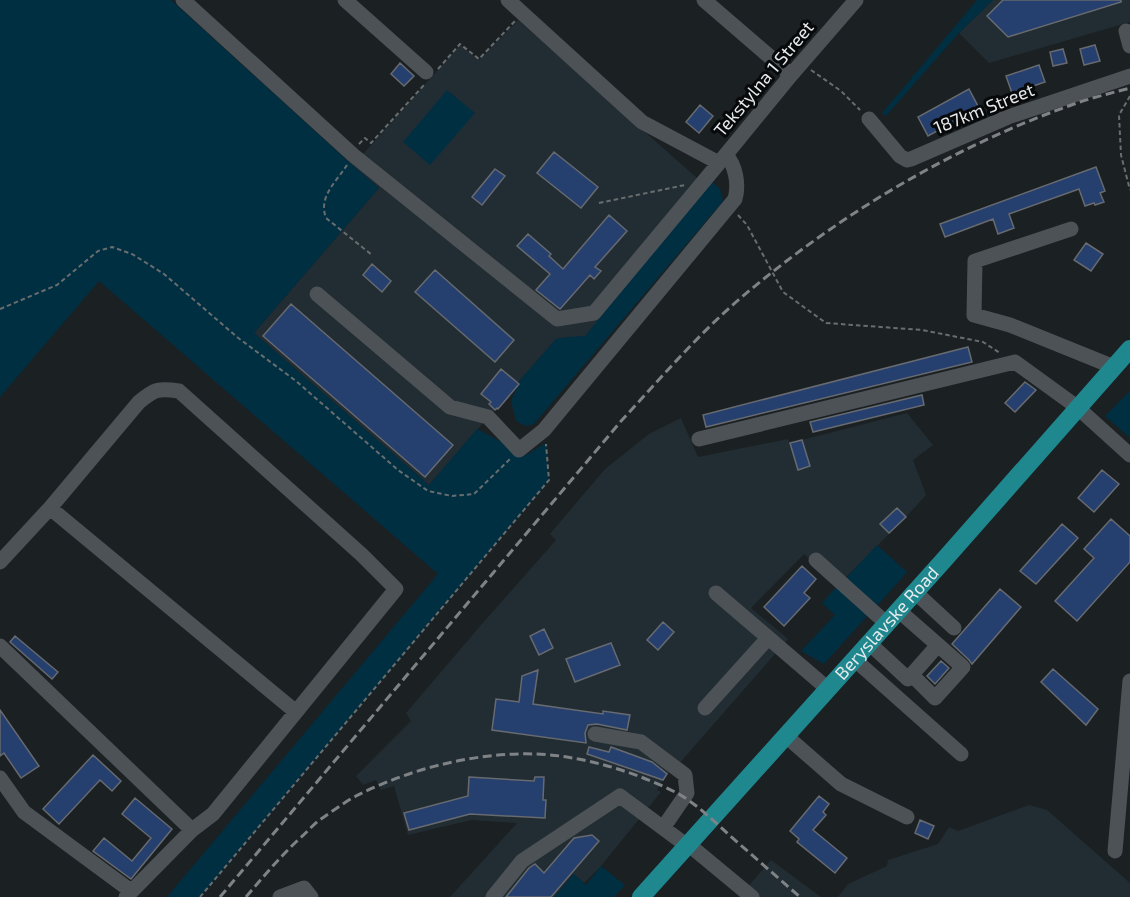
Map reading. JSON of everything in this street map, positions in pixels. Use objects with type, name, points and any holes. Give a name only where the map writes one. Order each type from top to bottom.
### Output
[{"type":"main road","name":"Beryslavske Road","points":[[641,897],[1130,349]]},
{"type":"street","name":"Tekstylna 1 Street","points":[[183,0],[353,155],[557,319],[594,313],[856,0]]},
{"type":"street","points":[[345,0],[429,76]]},
{"type":"street","points":[[317,294],[450,406],[488,417],[519,450],[544,430],[735,199],[737,188],[731,162],[642,122],[508,0]]},
{"type":"street","points":[[704,0],[796,69]]},
{"type":"street","name":"187km Street","points":[[869,119],[900,156],[907,160],[1008,117],[1130,76]]},
{"type":"street","points":[[1071,229],[975,261],[974,315],[1010,325],[1114,367]]},
{"type":"street","points":[[699,439],[1015,362],[1077,407],[1130,455]]},
{"type":"street","points":[[0,562],[50,508],[140,402],[158,390],[178,391],[362,555],[396,589],[213,814],[192,830],[129,894],[24,812],[0,778]]},
{"type":"street","points":[[50,508],[296,712]]},
{"type":"street","points":[[816,560],[892,617],[938,645],[963,667],[935,698],[912,675]]},
{"type":"street","points":[[915,592],[954,628]]},
{"type":"street","points":[[716,593],[828,689]]},
{"type":"street","points":[[705,708],[768,638]]},
{"type":"street","points":[[869,643],[908,679],[938,645]]},
{"type":"street","points":[[0,646],[192,830]]},
{"type":"street","points":[[854,659],[961,754]]},
{"type":"street","points":[[1115,851],[1130,681]]},
{"type":"street","points":[[595,734],[641,742],[685,775],[687,793],[663,828]]},
{"type":"street","points":[[786,736],[841,784],[907,817]]},
{"type":"street","points":[[493,897],[522,861],[620,796],[752,897]]},
{"type":"street","points":[[280,897],[304,888],[311,897]]},
{"type":"path","points":[[365,138],[371,143],[429,76],[460,45],[479,58],[522,13]]},
{"type":"path","points":[[796,69],[841,91],[869,119]]},
{"type":"path","points":[[1130,96],[1119,116],[1119,130],[1121,155],[1130,190]]},
{"type":"path","points":[[353,155],[325,196],[324,212],[326,218],[372,255]]},
{"type":"path","points":[[599,203],[705,180]]},
{"type":"path","points":[[729,207],[747,225],[783,292],[826,323],[922,330],[983,342],[1015,362]]},
{"type":"path","points":[[0,309],[57,285],[98,251],[112,247],[132,254],[164,274],[237,337],[296,381],[398,470],[428,491],[452,496],[474,494],[519,450]]},
{"type":"path","points":[[200,897],[549,480],[544,430]]},
{"type":"shaded area","points":[[0,0],[171,0],[379,188],[254,333],[429,485],[477,429],[526,455],[546,443],[549,480],[200,897],[167,897],[438,574],[99,281],[0,397]]},
{"type":"shaded area","points":[[977,0],[993,0],[959,33],[886,116],[882,113]]},
{"type":"shaded area","points":[[993,0],[1130,0],[1130,22],[989,63],[959,33]]},
{"type":"shaded area","points":[[518,20],[723,201],[585,363],[556,339],[429,485],[254,333],[379,188],[350,163],[364,153],[460,45],[479,60]]},
{"type":"shaded area","points":[[447,90],[475,113],[430,165],[403,142]]},
{"type":"shaded area","points":[[711,181],[720,189],[723,201],[534,424],[526,426],[516,421],[511,401],[520,380],[556,339],[585,336]]},
{"type":"shaded area","points":[[1130,391],[1130,438],[1105,416]]},
{"type":"shaded area","points":[[907,413],[933,445],[913,460],[926,495],[838,585],[804,554],[751,608],[788,639],[678,765],[671,770],[657,790],[661,792],[601,866],[584,883],[573,874],[554,897],[450,897],[517,823],[471,820],[408,835],[394,786],[381,790],[376,780],[363,785],[356,776],[411,721],[406,713],[556,540],[550,534],[605,469],[649,434],[681,418],[698,457],[788,439],[790,443]]},
{"type":"shaded area","points":[[877,545],[907,572],[877,606],[846,578]]},
{"type":"shaded area","points":[[838,585],[869,614],[824,664],[801,651],[835,615],[822,603]]},
{"type":"shaded area","points":[[1029,805],[1047,810],[1130,883],[1130,897],[838,897],[848,884],[887,866],[888,860],[938,844],[949,827],[958,831]]},
{"type":"shaded area","points":[[771,860],[821,897],[739,897]]},
{"type":"shaded area","points":[[601,866],[625,885],[614,897],[554,897],[574,874],[586,885]]},
{"type":"building","points":[[1003,0],[1121,0],[1121,2],[1008,37],[987,16]]},
{"type":"building","points":[[1095,45],[1100,61],[1084,65],[1080,49]]},
{"type":"building","points":[[1063,49],[1067,63],[1053,66],[1050,52]]},
{"type":"building","points":[[400,63],[414,76],[404,86],[391,74]]},
{"type":"building","points":[[1039,65],[1045,82],[1012,93],[1006,76]]},
{"type":"building","points":[[969,89],[979,108],[928,136],[918,117]]},
{"type":"building","points":[[700,105],[713,116],[699,133],[686,122]]},
{"type":"building","points":[[554,152],[598,187],[581,208],[537,173]]},
{"type":"building","points":[[1096,167],[1105,191],[1100,193],[1104,202],[1085,206],[1079,189],[1009,214],[1014,228],[998,234],[993,219],[945,237],[940,224]]},
{"type":"building","points":[[495,169],[505,176],[482,205],[472,197]]},
{"type":"building","points":[[609,215],[627,231],[595,267],[601,271],[594,279],[590,275],[560,309],[536,290],[550,274],[517,246],[528,234],[551,254],[549,256],[563,269]]},
{"type":"building","points":[[1086,243],[1103,254],[1091,271],[1074,260]]},
{"type":"building","points":[[372,264],[391,281],[382,292],[363,275]]},
{"type":"building","points":[[435,270],[514,340],[495,362],[415,292]]},
{"type":"building","points":[[291,304],[453,445],[425,477],[263,336]]},
{"type":"building","points":[[968,347],[972,362],[706,427],[703,415]]},
{"type":"building","points":[[501,369],[519,384],[495,410],[489,404],[491,402],[481,394]]},
{"type":"building","points":[[1025,382],[1036,390],[1015,412],[1005,403]]},
{"type":"building","points":[[922,395],[924,405],[813,432],[810,422]]},
{"type":"building","points":[[802,440],[810,466],[798,470],[790,443]]},
{"type":"building","points":[[1102,470],[1119,484],[1094,512],[1078,498]]},
{"type":"building","points":[[897,508],[906,517],[889,533],[880,524]]},
{"type":"building","points":[[1111,519],[1130,536],[1130,562],[1077,621],[1055,601],[1094,558],[1084,549]]},
{"type":"building","points":[[1062,524],[1078,538],[1036,584],[1020,571]]},
{"type":"building","points":[[802,566],[816,579],[804,593],[810,598],[784,626],[764,607]]},
{"type":"building","points":[[1000,589],[1021,607],[972,664],[952,644]]},
{"type":"building","points":[[663,622],[674,632],[658,650],[647,640]]},
{"type":"building","points":[[544,629],[553,648],[539,655],[530,636]]},
{"type":"building","points":[[15,636],[58,672],[52,679],[10,642]]},
{"type":"building","points":[[611,643],[620,665],[575,682],[566,659]]},
{"type":"building","points":[[941,661],[949,668],[935,684],[927,676]]},
{"type":"building","points":[[1053,669],[1098,709],[1086,725],[1041,682]]},
{"type":"building","points":[[538,670],[533,704],[603,714],[603,711],[630,715],[627,730],[597,724],[588,725],[585,733],[586,743],[492,730],[496,699],[519,702],[522,676]]},
{"type":"building","points":[[0,710],[39,766],[21,778],[4,753],[0,756]]},
{"type":"building","points":[[589,747],[609,752],[611,747],[652,762],[667,774],[663,780],[587,754]]},
{"type":"building","points":[[93,755],[121,781],[112,791],[100,780],[59,824],[43,809]]},
{"type":"building","points":[[469,777],[534,781],[535,777],[544,777],[545,818],[470,814],[409,830],[404,813],[468,796]]},
{"type":"building","points":[[819,796],[829,804],[823,812],[826,815],[813,830],[847,858],[835,873],[797,842],[799,839],[790,831]]},
{"type":"building","points":[[135,798],[172,829],[131,879],[93,851],[104,838],[132,861],[151,838],[122,814]]},
{"type":"building","points":[[920,820],[934,826],[928,839],[915,833]]},
{"type":"building","points":[[592,835],[599,841],[551,897],[506,897],[529,868],[535,864],[544,873],[574,838]]},
{"type":"railway","points":[[220,897],[622,420],[736,302],[814,241],[897,186],[941,162],[1031,120],[1083,101],[1130,88]]},
{"type":"railway","points":[[246,897],[315,823],[356,796],[405,775],[431,767],[486,756],[514,754],[567,757],[608,766],[675,792],[703,811],[800,897]]}]
